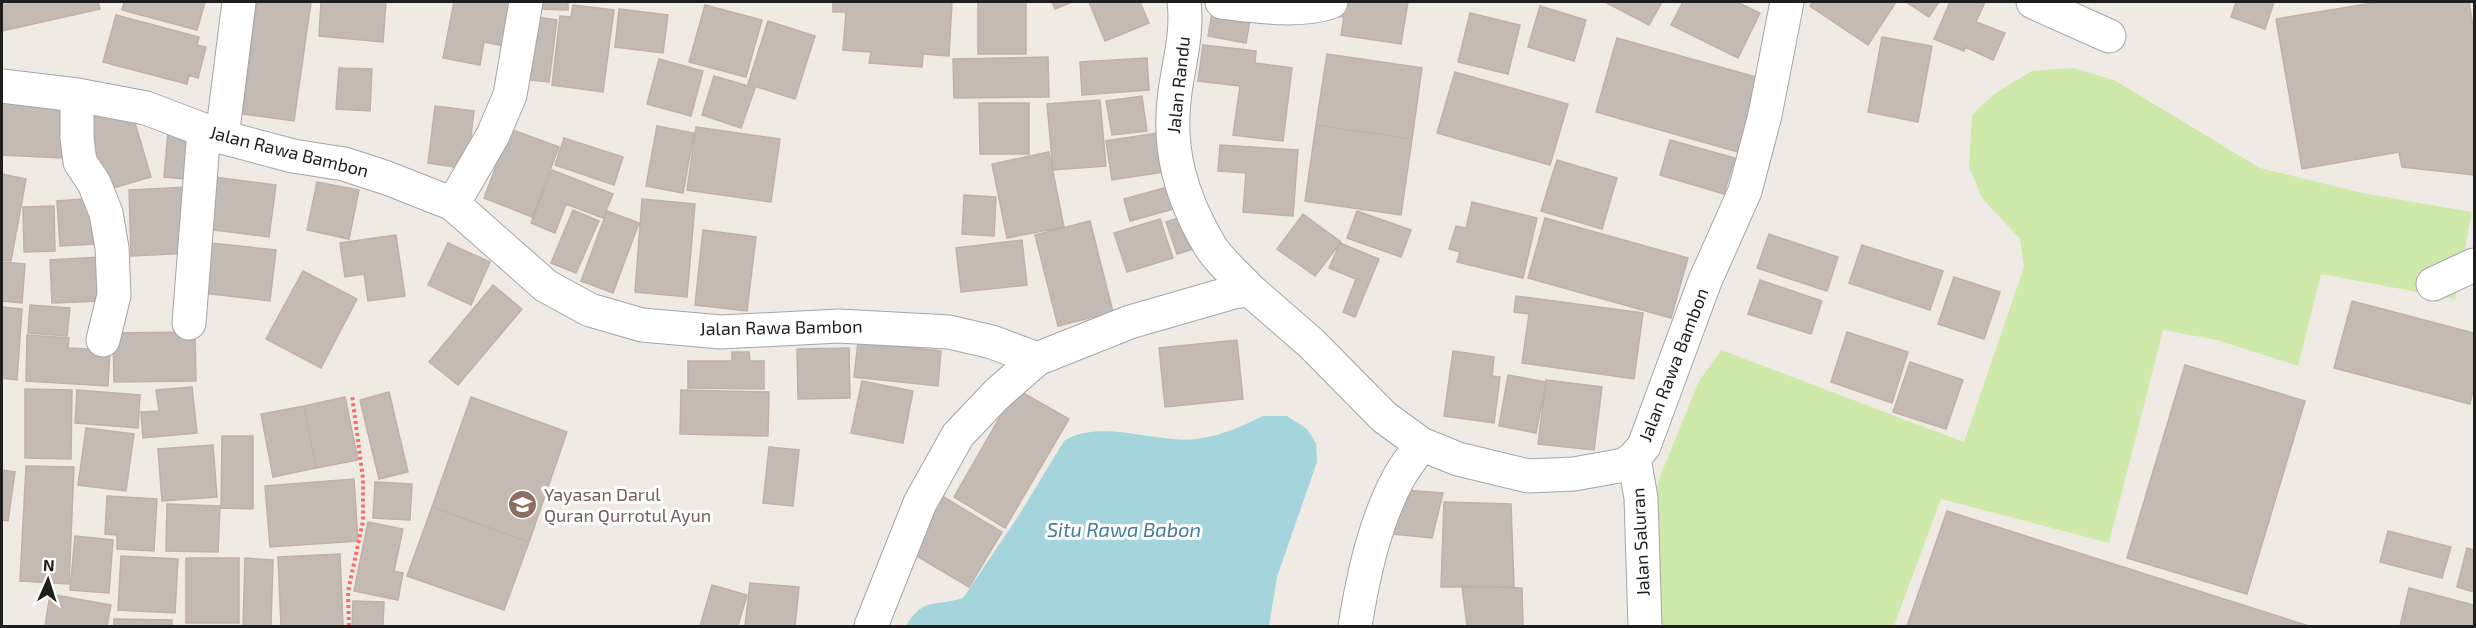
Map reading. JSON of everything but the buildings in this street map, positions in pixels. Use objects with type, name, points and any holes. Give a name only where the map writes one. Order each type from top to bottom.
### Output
[{"type":"street","points":[[189,323],[213,134],[239,2]]},
{"type":"street","points":[[453,204],[493,135],[510,95],[526,2]]},
{"type":"street","name":"Jalan Randu","points":[[1184,2],[1187,21],[1175,93],[1172,137],[1178,178],[1211,247],[1250,290]]},
{"type":"street","points":[[1222,2],[1261,7],[1319,6],[1331,2]]},
{"type":"street","name":"Jalan Rawa Bambon","points":[[1250,290],[1311,343],[1384,417],[1422,444],[1458,459],[1528,476],[1574,474],[1624,465],[1634,458],[1644,446],[1706,281],[1745,191],[1765,115],[1787,2]]},
{"type":"street","points":[[2033,2],[2109,36]]},
{"type":"street","name":"Jalan Rawa Bambon","points":[[2,86],[77,95],[146,108],[213,134],[293,156],[344,164],[453,204],[546,286],[590,310],[642,325],[721,332],[839,326],[949,332],[992,342],[1037,359]]},
{"type":"street","points":[[77,95],[76,138],[80,162],[94,183],[106,213],[112,248],[114,295],[103,340]]},
{"type":"street","points":[[2433,284],[2475,265]]},
{"type":"street","points":[[871,627],[920,503],[958,435],[997,394],[1037,359],[1130,322],[1234,292],[1250,290]]},
{"type":"street","points":[[1355,627],[1364,573],[1381,520],[1398,479],[1422,444]]},
{"type":"street","name":"Jalan Saluran","points":[[1634,458],[1641,498],[1645,627]]},
{"type":"path","points":[[349,627],[348,592],[363,521],[363,479],[352,395]]},
{"type":"green space","points":[[2073,68],[2114,80],[2260,168],[2362,193],[2472,212],[2455,299],[2321,274],[2298,366],[2217,340],[2163,330],[2109,543],[1941,499],[1894,626],[1660,626],[1652,525],[1659,479],[1699,381],[1721,350],[1964,442],[2024,267],[2020,239],[1982,198],[1969,167],[1972,115],[1994,94],[2032,71]]},
{"type":"water","name":"Situ Rawa Babon","points":[[1263,416],[1287,416],[1307,429],[1316,443],[1317,462],[1277,577],[1269,626],[906,626],[918,611],[930,604],[963,598],[1019,515],[1064,441],[1094,432],[1129,433],[1181,440],[1206,438]]},
{"type":"place","name":"Yayasan Darul Quran Qurrotul Ayun","points":[[523,505]]}]
